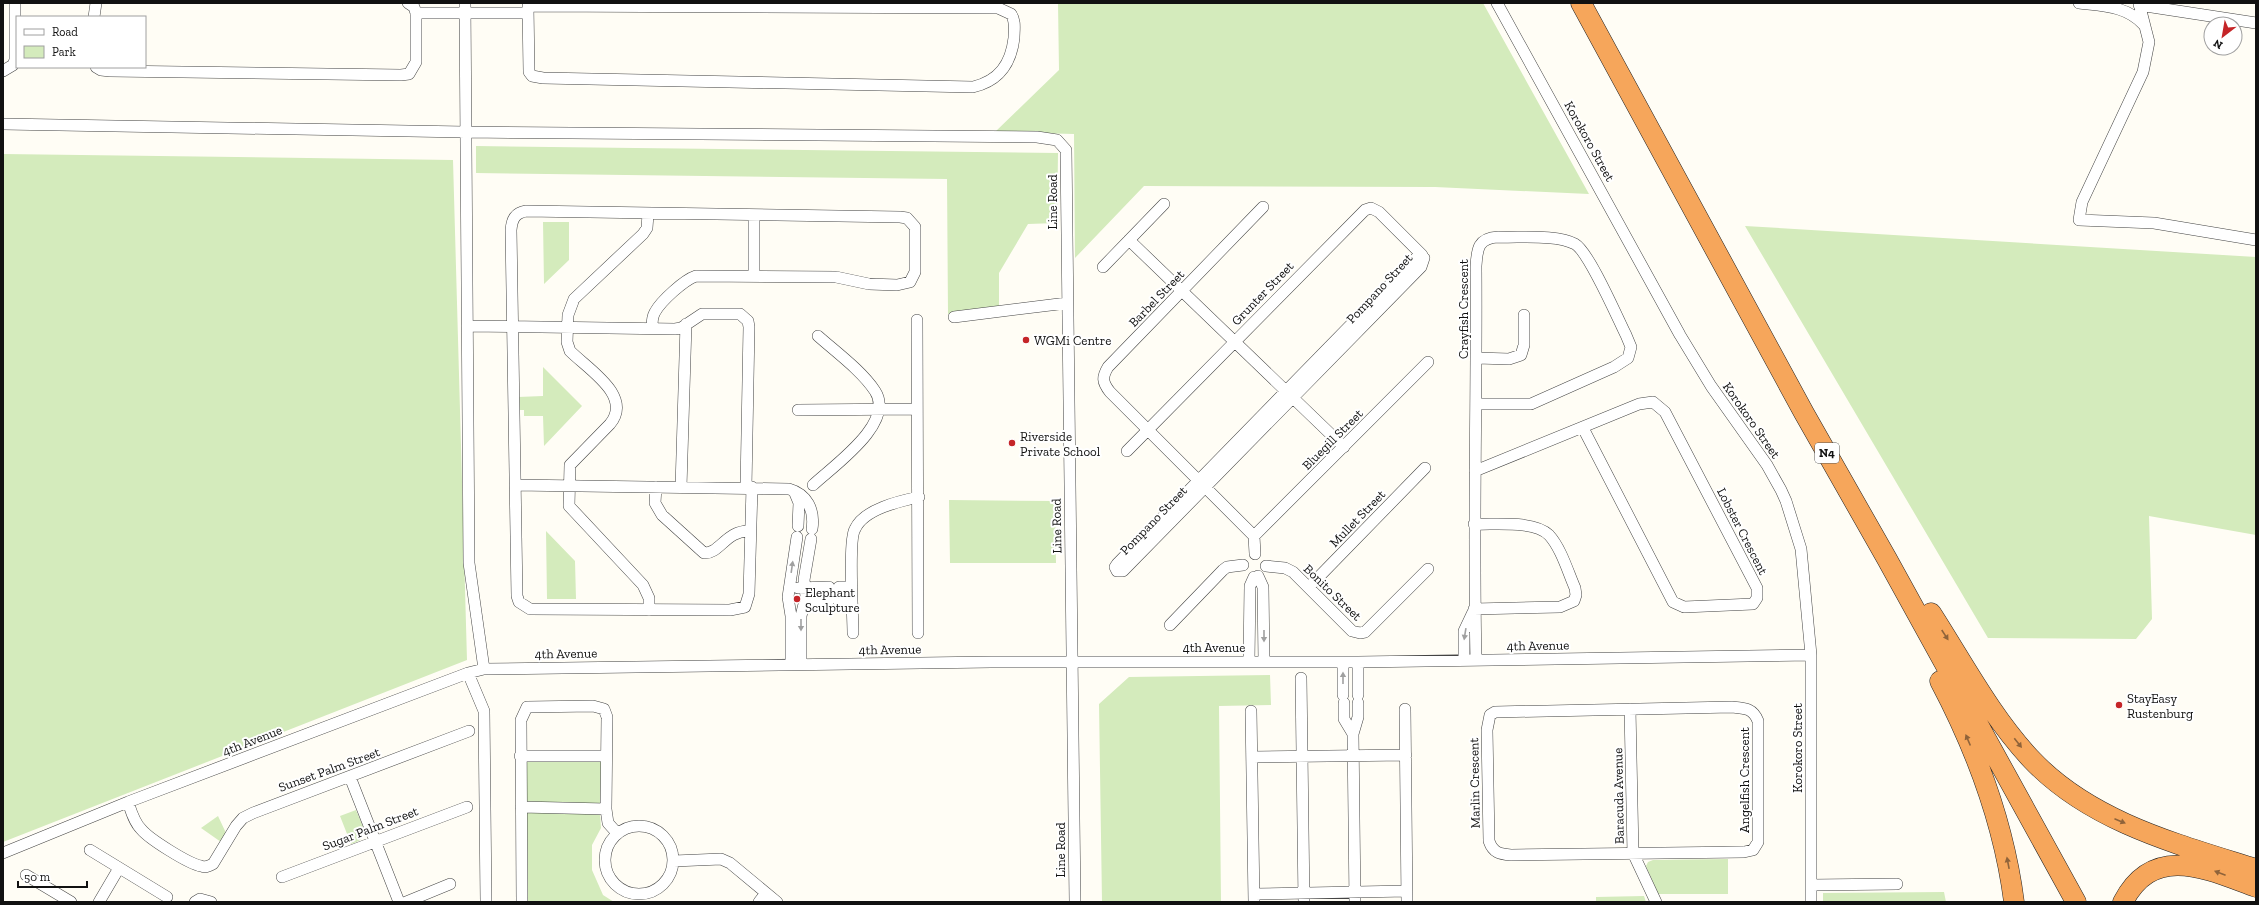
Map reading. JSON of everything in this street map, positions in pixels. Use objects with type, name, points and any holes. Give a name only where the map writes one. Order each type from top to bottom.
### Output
[{"type":"highway","name":"N4","points":[[1581,3],[1804,413],[1891,566],[2076,902]]},
{"type":"highway","points":[[1733,280],[1739,300],[1756,338],[1855,520],[1966,734],[1996,814],[2009,867],[2014,902]]},
{"type":"highway","points":[[1804,413],[1830,449],[1912,584],[1994,711],[2019,745],[2041,769],[2068,792],[2102,813],[2215,857],[2256,869]]},
{"type":"highway","points":[[2123,902],[2132,888],[2145,876],[2160,869],[2179,865],[2208,869],[2256,887]]},
{"type":"street","points":[[3,71],[13,65],[15,60],[15,3]]},
{"type":"street","points":[[94,16],[96,3]]},
{"type":"street","points":[[98,68],[110,71],[409,74],[416,62],[416,13],[414,7],[408,3]]},
{"type":"street","name":"Korokoro Street","points":[[1497,3],[1680,335],[1711,386],[1767,466],[1786,501],[1798,536],[1804,564],[1811,655],[1812,902]]},
{"type":"street","points":[[2080,3],[2118,8],[2136,17],[2147,29]]},
{"type":"street","points":[[2256,23],[2139,4],[2150,42],[2143,72],[2090,183],[2082,202],[2079,220],[2154,223],[2256,240]]},
{"type":"street","points":[[528,6],[998,8],[1011,14],[1015,25],[1012,53],[1005,68],[991,81],[973,87],[537,78],[529,72],[528,13],[528,6]]},
{"type":"street","points":[[416,13],[465,8],[528,13]]},
{"type":"street","points":[[465,8],[469,563],[484,669]]},
{"type":"street","points":[[3,124],[465,132]]},
{"type":"street","name":"Line Road","points":[[465,132],[1037,137],[1057,140],[1066,150],[1075,902]]},
{"type":"street","points":[[1103,267],[1164,204]]},
{"type":"street","name":"Barbel Street","points":[[1148,430],[1105,386],[1103,377],[1108,367],[1182,292],[1263,206]]},
{"type":"street","name":"Grunter Street","points":[[1127,451],[1337,236],[1368,208],[1380,212],[1422,255]]},
{"type":"street","points":[[467,326],[512,326],[568,326],[675,329],[702,314],[710,313],[740,314],[748,321],[750,531],[749,594],[745,607],[739,610],[530,609],[519,602],[517,596],[512,326],[511,230],[514,217],[519,212],[907,218],[915,227],[915,272],[910,282],[897,285],[869,284],[836,277],[754,276],[691,278],[657,308],[652,317],[652,328]]},
{"type":"street","points":[[648,214],[647,228],[643,234],[574,299],[569,306],[568,347],[614,393],[617,405],[615,418],[570,465],[568,485],[569,506],[643,585],[649,598],[649,610]]},
{"type":"street","points":[[754,215],[754,276]]},
{"type":"street","name":"Crayfish Crescent","points":[[1476,660],[1474,609],[1474,524],[1477,404],[1477,256],[1482,241],[1489,237],[1558,239],[1575,244],[1586,256],[1626,335],[1631,347],[1628,358],[1623,362],[1541,401],[1524,405],[1477,404]]},
{"type":"street","points":[[1129,240],[1290,393],[1344,447]]},
{"type":"street","name":"Pompano Street","points":[[1135,552],[1399,280],[1416,256],[1422,255]]},
{"type":"street","points":[[954,317],[1067,304]]},
{"type":"street","points":[[1477,358],[1509,359],[1521,355],[1524,345],[1524,315]]},
{"type":"street","points":[[917,320],[919,497],[918,634]]},
{"type":"street","points":[[681,487],[686,324]]},
{"type":"street","points":[[812,485],[863,439],[874,426],[879,409],[877,396],[870,384],[818,336]]},
{"type":"street","name":"Bluegill Street","points":[[1254,536],[1428,362]]},
{"type":"street","name":"Lobster Crescent","points":[[1475,471],[1644,402],[1653,402],[1662,408],[1757,588],[1757,598],[1753,604],[1684,607],[1673,602],[1583,428]]},
{"type":"street","points":[[798,410],[917,409]]},
{"type":"street","points":[[1148,430],[1254,536],[1255,554]]},
{"type":"street","name":"Mullet Street","points":[[1309,587],[1425,468]]},
{"type":"street","points":[[516,485],[749,487],[794,490],[807,500],[812,511],[812,534],[805,569],[804,607],[801,616],[796,664]]},
{"type":"street","points":[[656,487],[655,503],[662,515],[704,554],[713,552],[734,533],[750,531]]},
{"type":"street","points":[[794,490],[799,503],[798,532],[788,597],[796,664]]},
{"type":"street","points":[[853,633],[853,533],[857,525],[889,503],[919,497]]},
{"type":"street","points":[[1464,660],[1464,631],[1474,609],[1560,607],[1574,601],[1576,595],[1576,588],[1554,544],[1544,531],[1528,526],[1474,524]]},
{"type":"street","points":[[1249,661],[1250,586],[1256,577],[1266,566],[1263,558],[1255,554],[1247,557],[1243,565],[1246,573],[1256,577],[1263,587],[1264,661]]},
{"type":"street","points":[[1170,625],[1223,570],[1227,567],[1243,565]]},
{"type":"street","name":"Bonito Street","points":[[1266,566],[1285,568],[1309,587],[1352,631],[1360,633],[1428,569]]},
{"type":"street","points":[[788,597],[792,591],[805,588],[852,587]]},
{"type":"street","points":[[804,607],[810,601],[852,600]]},
{"type":"street","name":"4th Avenue","points":[[3,853],[125,803],[468,673],[484,669],[796,664],[1249,661],[1358,662],[1811,655]]},
{"type":"street","points":[[1343,662],[1344,719],[1352,734]]},
{"type":"street","points":[[1355,897],[1352,734],[1358,717],[1358,662]]},
{"type":"street","points":[[468,673],[484,711],[486,902]]},
{"type":"street","points":[[1301,678],[1304,898]]},
{"type":"street","points":[[522,902],[520,756],[521,720],[527,707],[593,706],[604,709],[606,713],[606,808],[608,823],[617,834]]},
{"type":"street","name":"Angelfish Crescent","points":[[1630,709],[1742,708],[1755,713],[1758,730],[1757,847],[1754,850],[1744,852],[1633,853]]},
{"type":"street","points":[[1405,709],[1407,902]]},
{"type":"street","name":"Baracuda Avenue","points":[[1630,709],[1633,853],[1656,902]]},
{"type":"street","name":"Marlin Crescent","points":[[1630,709],[1511,710],[1495,712],[1490,715],[1487,730],[1489,841],[1496,852],[1511,855],[1633,853]]},
{"type":"street","points":[[1251,711],[1254,898],[1355,897],[1407,891]]},
{"type":"street","name":"Sunset Palm Street","points":[[125,803],[140,829],[164,846],[200,866],[206,867],[213,864],[243,818],[266,807],[350,777],[469,731]]},
{"type":"street","points":[[1252,757],[1406,755]]},
{"type":"street","points":[[520,756],[606,756]]},
{"type":"street","points":[[350,777],[399,902]]},
{"type":"street","name":"Sugar Palm Street","points":[[282,877],[375,840],[467,807]]},
{"type":"street","points":[[521,807],[606,808]]},
{"type":"street","points":[[635,826],[654,829],[669,842],[674,861],[671,874],[663,885],[639,898],[619,888],[607,872],[606,851],[617,834],[635,826]]},
{"type":"street","points":[[90,850],[166,897]]},
{"type":"street","points":[[674,861],[720,859],[730,863],[762,898],[777,902]]},
{"type":"street","points":[[99,902],[119,868]]},
{"type":"street","points":[[26,875],[71,902]]},
{"type":"street","points":[[406,902],[450,884]]},
{"type":"street","points":[[1811,885],[1897,884]]},
{"type":"street","points":[[195,902],[200,899],[211,902]]},
{"type":"green space","points":[[1058,3],[1483,3],[1589,194],[1435,187],[1144,186],[1075,258],[1074,134],[995,132],[1059,70]]},
{"type":"green space","points":[[476,146],[1058,153],[1057,223],[1028,224],[999,273],[999,307],[948,314],[947,179],[476,173]]},
{"type":"green space","points":[[3,154],[453,160],[467,660],[3,842]]},
{"type":"green space","points":[[543,222],[569,222],[569,260],[544,284]]},
{"type":"green space","points":[[1745,226],[2256,257],[2256,535],[2149,516],[2152,619],[2136,639],[1988,638]]},
{"type":"green space","points":[[543,367],[582,406],[544,446],[543,416],[524,416],[524,410],[518,410],[518,397],[543,396]]},
{"type":"green space","points":[[949,500],[1055,501],[1056,563],[950,563]]},
{"type":"green space","points":[[546,531],[575,561],[576,599],[547,599]]},
{"type":"green space","points":[[1270,675],[1271,705],[1219,706],[1221,902],[1102,902],[1099,704],[1129,677]]},
{"type":"green space","points":[[601,761],[601,804],[527,803],[527,762]]},
{"type":"green space","points":[[356,810],[364,830],[361,838],[351,844],[340,816]]},
{"type":"green space","points":[[527,812],[600,813],[601,828],[592,845],[592,870],[603,895],[614,902],[528,902]]},
{"type":"green space","points":[[218,816],[226,833],[221,842],[201,828]]},
{"type":"green space","points":[[1728,859],[1728,894],[1658,894],[1646,866],[1648,862],[1653,860]]},
{"type":"green space","points":[[1944,892],[1946,902],[1823,902],[1823,893]]},
{"type":"green space","points":[[1644,896],[1646,902],[1596,902],[1596,897]]},
{"type":"place","name":"WGMi Centre","points":[[1026,340]]},
{"type":"place","name":"Riverside Private School","points":[[1012,443]]},
{"type":"place","name":"Elephant Sculpture","points":[[797,599]]},
{"type":"place","name":"StayEasy Rustenburg","points":[[2119,705]]}]
